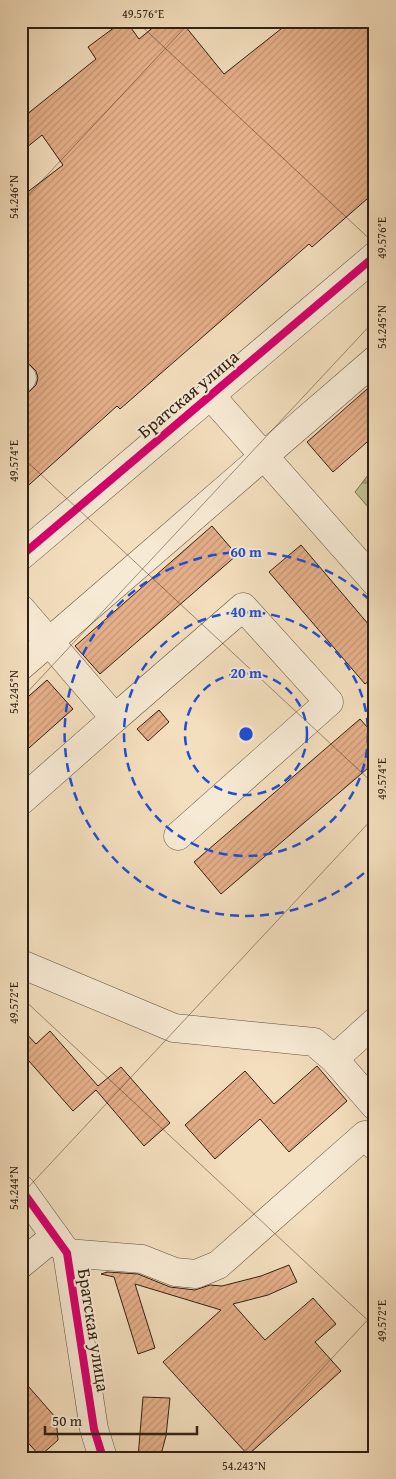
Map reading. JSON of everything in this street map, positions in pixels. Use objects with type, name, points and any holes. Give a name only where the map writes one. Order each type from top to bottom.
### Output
[{"type":"street","name":"Братская улица","points":[[24,547],[210,395],[375,256]]},
{"type":"street","points":[[21,666],[375,360]]},
{"type":"street","points":[[210,395],[375,582]]},
{"type":"street","points":[[21,801],[243,607],[329,702],[178,836]]},
{"type":"street","points":[[21,609],[115,718]]},
{"type":"street","points":[[21,964],[174,1028],[314,1042],[334,1059],[375,1106]]},
{"type":"street","points":[[334,1059],[375,1022]]},
{"type":"street","points":[[21,1264],[61,1244],[142,1259],[175,1272],[196,1274],[218,1265],[372,1136]]},
{"type":"street","name":"Братская улица","points":[[21,1189],[61,1244],[94,1429],[103,1458]]},
{"type":"green space","points":[[375,466],[375,515],[355,492]]},
{"type":"building","points":[[123,21],[126,21],[139,39],[161,21],[181,21],[224,74],[291,21],[375,21],[375,192],[312,247],[309,244],[120,409],[117,406],[21,492],[21,394],[30,391],[36,385],[38,378],[36,371],[30,365],[21,362],[21,197],[63,165],[42,135],[21,152],[21,119],[96,59],[88,47]]},
{"type":"building","points":[[375,382],[375,435],[333,472],[307,442]]},
{"type":"building","points":[[212,526],[237,555],[100,674],[75,646]]},
{"type":"building","points":[[301,545],[375,632],[375,676],[365,684],[269,572]]},
{"type":"building","points":[[47,680],[73,709],[21,755],[21,703]]},
{"type":"building","points":[[159,710],[169,722],[148,741],[137,729]]},
{"type":"building","points":[[360,719],[375,736],[375,762],[221,894],[194,862]]},
{"type":"building","points":[[21,1028],[36,1044],[50,1031],[98,1086],[121,1067],[170,1123],[144,1146],[96,1090],[73,1111],[21,1052]]},
{"type":"building","points":[[317,1066],[347,1101],[289,1152],[260,1119],[215,1159],[185,1125],[245,1071],[274,1104]]},
{"type":"building","points":[[289,1265],[297,1282],[268,1295],[233,1304],[265,1340],[313,1298],[336,1324],[315,1342],[341,1371],[248,1455],[163,1362],[221,1310],[135,1284],[155,1348],[138,1354],[114,1277],[101,1274],[107,1272],[138,1274],[170,1287],[195,1290],[210,1285],[222,1286],[261,1276]]},
{"type":"building","points":[[21,1378],[56,1418],[58,1440],[40,1456],[21,1435]]},
{"type":"building","points":[[143,1397],[170,1398],[166,1436],[160,1458],[138,1458]]},
{"type":"railway","points":[[21,32],[33,21]]},
{"type":"cycle path","points":[[21,556],[375,256]]},
{"type":"cycle path","points":[[21,1189],[67,1253],[94,1429],[103,1458]]}]
